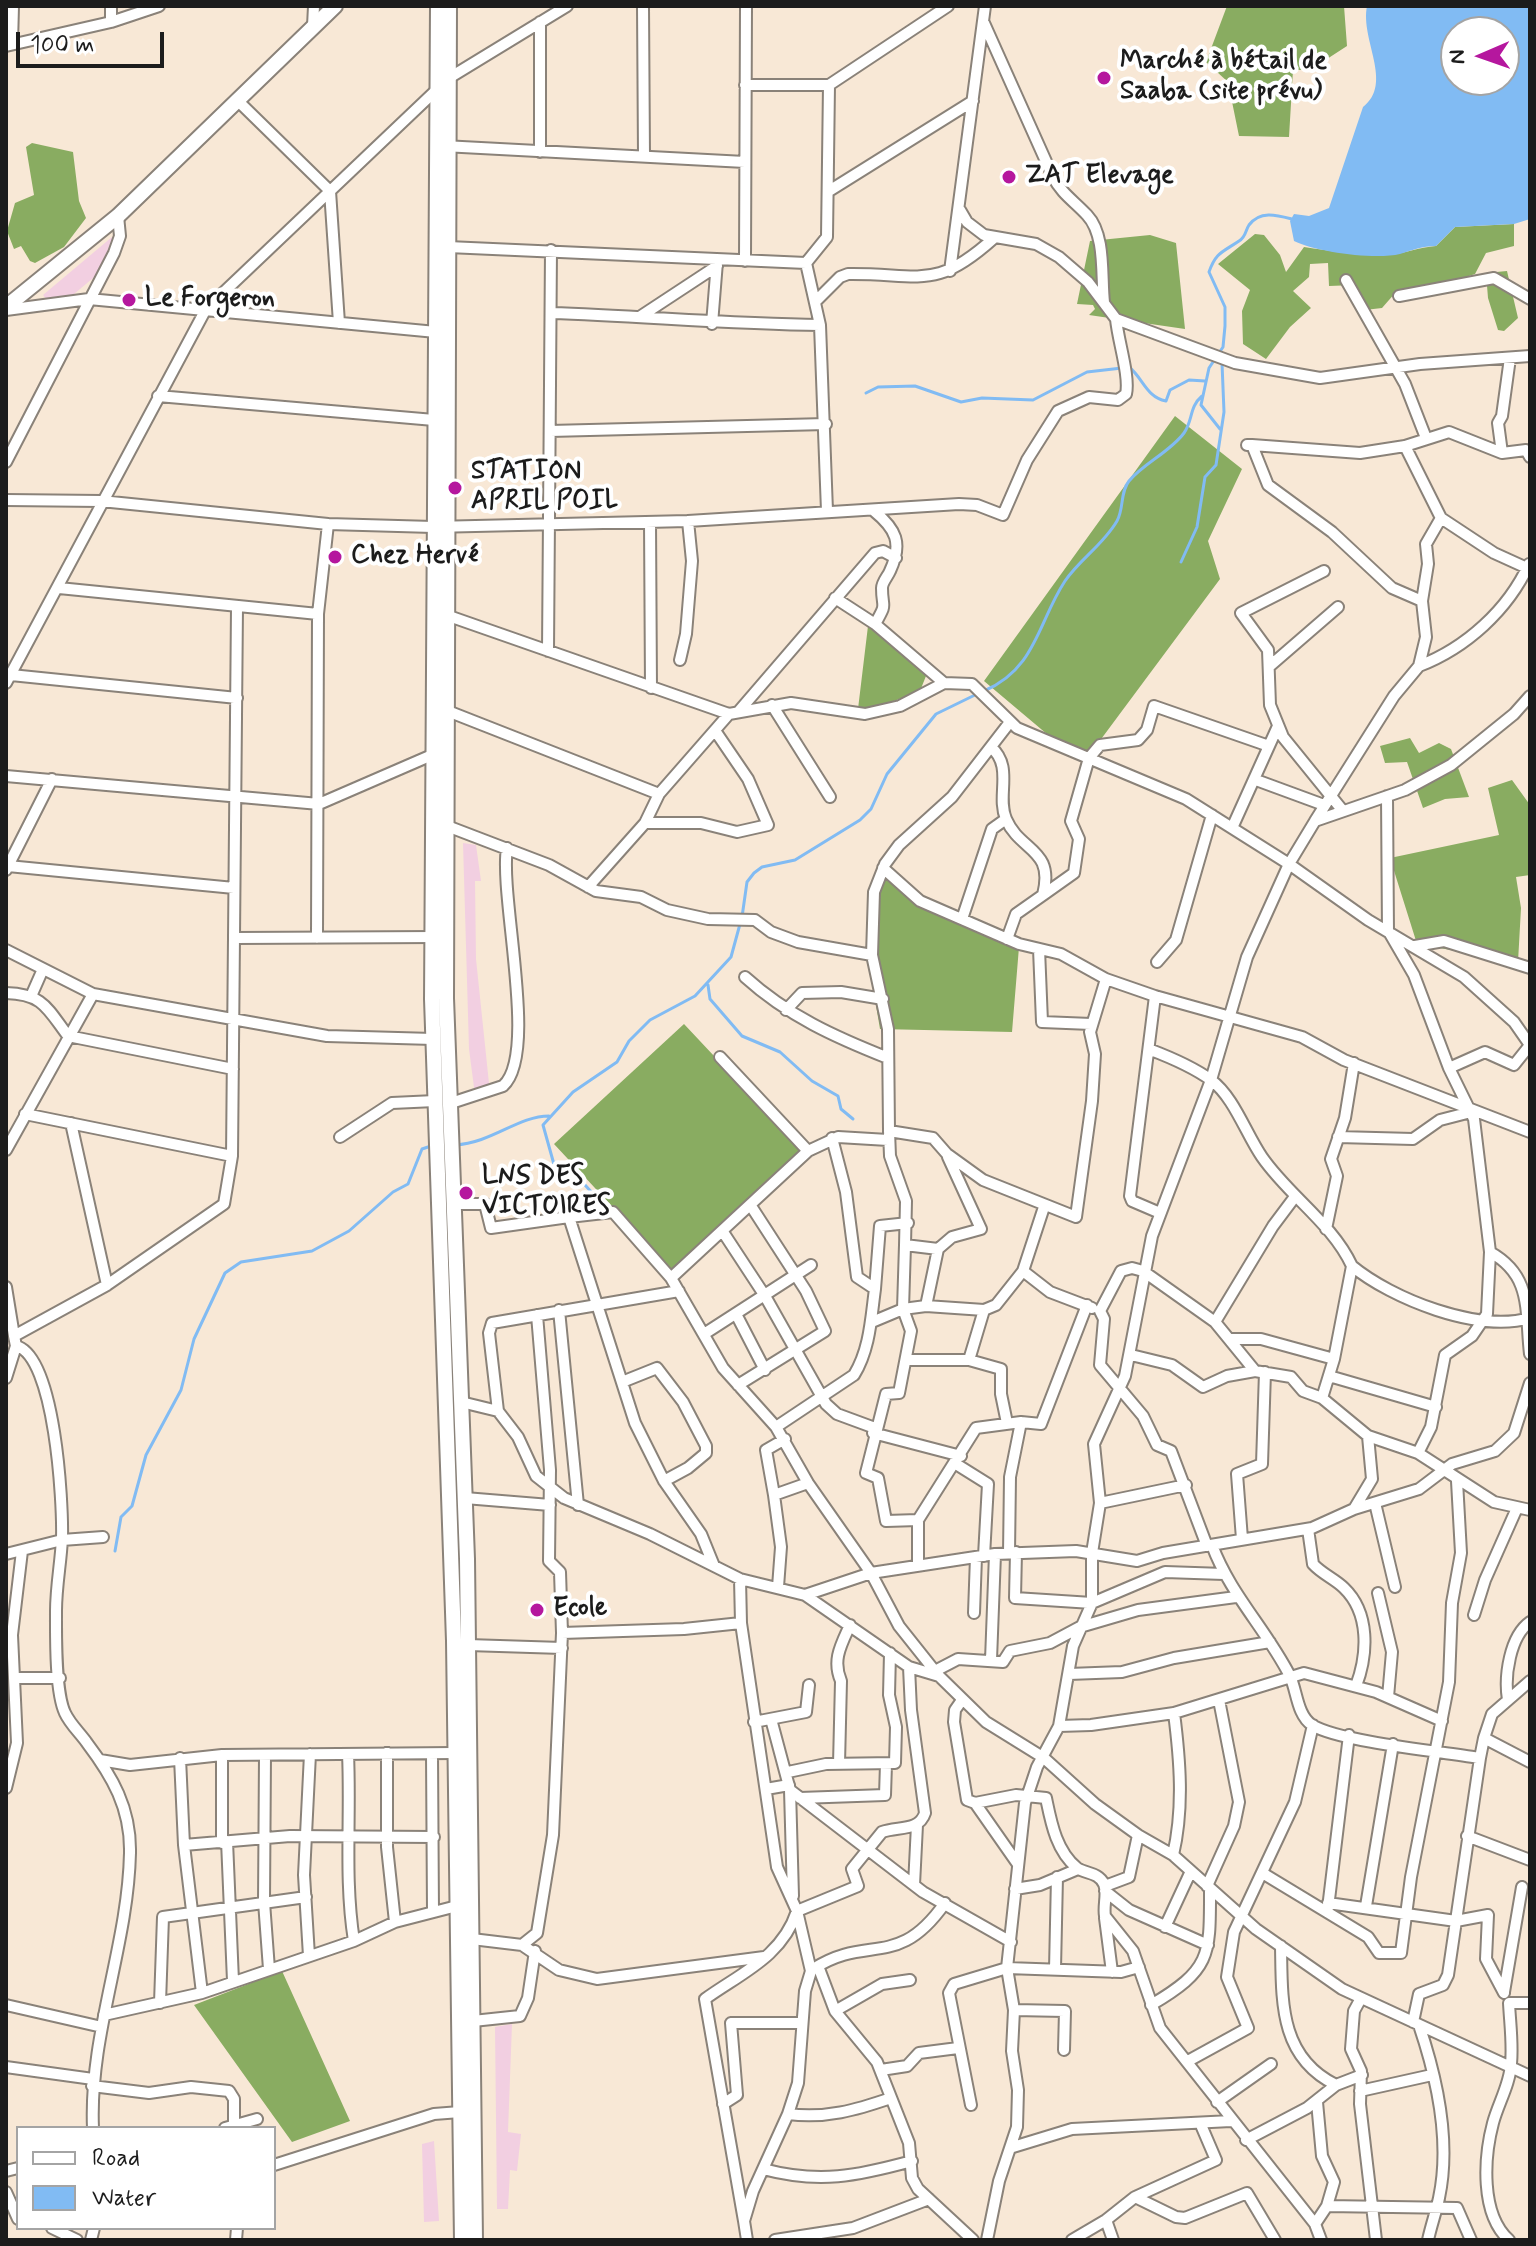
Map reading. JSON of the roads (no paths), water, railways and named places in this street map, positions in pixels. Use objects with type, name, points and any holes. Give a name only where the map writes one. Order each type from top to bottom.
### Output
[{"type":"street","points":[[13,6],[9,45],[111,22],[159,6]]},
{"type":"street","points":[[111,6],[111,22]]},
{"type":"street","points":[[313,26],[314,6]]},
{"type":"street","points":[[6,309],[118,216],[335,6]]},
{"type":"street","points":[[438,6],[444,82]]},
{"type":"street","points":[[442,1102],[433,1039],[447,826],[446,615],[434,420],[449,6]]},
{"type":"street","points":[[237,698],[8,679],[206,309],[444,82],[567,6]]},
{"type":"street","points":[[643,6],[644,156]]},
{"type":"street","points":[[745,261],[746,6]]},
{"type":"street","points":[[745,85],[829,85],[948,6]]},
{"type":"street","points":[[950,271],[985,6]]},
{"type":"street","points":[[540,22],[540,152]]},
{"type":"street","points":[[984,23],[1053,177],[1067,199],[1086,215],[1097,236],[1104,303]]},
{"type":"street","points":[[806,263],[827,237],[829,85]]},
{"type":"street","points":[[237,100],[330,191],[339,323]]},
{"type":"street","points":[[829,191],[973,101]]},
{"type":"street","points":[[443,146],[745,162]]},
{"type":"street","points":[[443,146],[448,247],[432,755],[439,937],[452,1561],[462,2240]]},
{"type":"street","points":[[6,500],[101,501],[328,524],[440,527],[688,521],[971,504],[1000,516],[1006,514],[1027,460],[1058,411],[1089,397],[1118,400],[1126,394],[1127,377],[1116,319],[1088,282],[1048,250],[994,238],[974,228],[960,210]]},
{"type":"street","points":[[6,462],[117,244],[118,216]]},
{"type":"street","points":[[817,300],[840,277],[848,274],[933,276],[950,271],[970,260],[994,238]]},
{"type":"street","points":[[448,247],[551,250],[717,262],[806,263]]},
{"type":"street","points":[[548,651],[551,250]]},
{"type":"street","points":[[641,316],[717,262]]},
{"type":"street","points":[[712,324],[717,262]]},
{"type":"street","points":[[806,263],[817,300],[820,325],[827,511]]},
{"type":"street","points":[[1399,296],[1494,278],[1530,299]]},
{"type":"street","points":[[1346,280],[1414,400],[1426,438]]},
{"type":"street","points":[[6,309],[89,299],[436,332]]},
{"type":"street","points":[[551,313],[641,316],[712,324],[820,325]]},
{"type":"street","points":[[1116,319],[1235,363],[1320,378],[1396,367],[1530,356]]},
{"type":"street","points":[[1502,453],[1497,425],[1502,416],[1510,358]]},
{"type":"street","points":[[158,396],[434,420]]},
{"type":"street","points":[[550,431],[826,424]]},
{"type":"street","points":[[1422,601],[1392,588],[1323,524],[1268,485],[1248,445],[1294,445],[1360,453],[1405,446],[1453,432],[1502,453],[1526,450],[1530,457]]},
{"type":"street","points":[[1405,446],[1441,518],[1494,553],[1529,565],[1519,585],[1479,630],[1439,659],[1419,666]]},
{"type":"street","points":[[874,511],[896,533],[896,558],[882,587],[885,605],[875,624]]},
{"type":"street","points":[[987,2240],[999,2181],[1013,2147],[1018,2102],[1012,2051],[1014,2010],[1007,1968],[1017,1863],[1027,1795],[1037,1767],[1059,1726],[1080,1627],[1092,1603],[1092,1553],[1100,1503],[1094,1444],[1121,1387],[1131,1355],[1143,1271],[1160,1213],[1211,1080],[1247,957],[1289,864],[1394,696],[1419,666],[1426,637],[1422,601],[1428,564],[1426,544],[1441,518]]},
{"type":"street","points":[[680,660],[686,634],[692,561],[688,521]]},
{"type":"street","points":[[650,522],[651,688]]},
{"type":"street","points":[[317,938],[318,614],[328,524]]},
{"type":"street","points":[[588,887],[645,823],[659,794],[875,553],[883,551],[896,558]]},
{"type":"street","points":[[1324,571],[1241,613],[1266,646],[1271,665],[1270,705],[1278,726],[1327,801]]},
{"type":"street","points":[[59,588],[318,614]]},
{"type":"street","points":[[835,598],[875,624],[944,683]]},
{"type":"street","points":[[12,1349],[221,1207],[227,1194],[232,1156],[237,607]]},
{"type":"street","points":[[1271,665],[1310,628],[1338,607]]},
{"type":"street","points":[[446,615],[651,688],[734,712],[772,705],[811,703],[865,714],[900,706],[944,683],[972,684],[1010,722],[1042,741],[1186,799],[1289,864],[1320,889],[1464,977],[1514,1022],[1530,1045],[1514,1065],[1485,1052],[1449,1068]]},
{"type":"street","points":[[1315,821],[1387,796],[1451,765],[1528,702]]},
{"type":"street","points":[[772,705],[830,797]]},
{"type":"street","points":[[1007,939],[1016,914],[1074,873],[1079,839],[1071,821],[1089,758],[1100,745],[1138,740],[1147,730],[1156,705],[1269,746]]},
{"type":"street","points":[[445,710],[659,794]]},
{"type":"street","points":[[918,1520],[886,1521],[878,1478],[866,1473],[874,1431],[887,1393],[899,1393],[911,1331],[903,1309],[908,1223],[906,1201],[889,1136],[888,1058],[883,999],[872,955],[873,898],[883,868],[899,845],[952,797],[1010,722]]},
{"type":"street","points":[[1232,828],[1278,726]]},
{"type":"street","points":[[645,823],[701,823],[737,832],[768,825],[748,779],[716,732]]},
{"type":"street","points":[[991,747],[1002,759],[1006,819],[1041,859],[1046,876],[1043,895]]},
{"type":"street","points":[[6,776],[319,804],[432,755]]},
{"type":"street","points":[[52,779],[7,868],[234,888]]},
{"type":"street","points":[[1256,780],[1327,801],[1343,811]]},
{"type":"street","points":[[1387,796],[1389,932],[1414,975],[1449,1068],[1469,1109],[1490,1252],[1489,1304],[1483,1322],[1467,1340],[1445,1355],[1436,1407],[1418,1453]]},
{"type":"street","points":[[1157,962],[1176,940],[1212,815]]},
{"type":"street","points":[[962,919],[992,829],[1006,819]]},
{"type":"street","points":[[447,826],[549,865],[588,887],[641,897],[667,910],[708,919],[755,920],[771,932],[798,942],[872,955]]},
{"type":"street","points":[[340,1137],[392,1103],[442,1102],[503,1086],[515,1066],[518,1045],[515,953],[505,874],[507,848]]},
{"type":"street","points":[[883,868],[920,901],[1007,939],[1073,958],[1106,979],[1155,996],[1302,1037],[1354,1063],[1530,1132]]},
{"type":"street","points":[[235,938],[439,937]]},
{"type":"street","points":[[1415,946],[1444,941],[1530,968]]},
{"type":"street","points":[[1039,949],[1042,1022],[1091,1024]]},
{"type":"street","points":[[6,950],[93,994],[327,1036],[433,1039]]},
{"type":"street","points":[[32,994],[43,969]]},
{"type":"street","points":[[745,977],[786,1010],[825,1033],[888,1058]]},
{"type":"street","points":[[671,1278],[808,1151],[832,1138],[853,1135],[933,1138],[947,1154],[983,1180],[1069,1217],[1079,1214],[1095,1054],[1091,1024],[1106,979]]},
{"type":"street","points":[[786,1010],[802,993],[841,992],[883,999]]},
{"type":"street","points":[[6,993],[32,994],[45,1005],[68,1036],[233,1069]]},
{"type":"street","points":[[6,1150],[93,994]]},
{"type":"street","points":[[1155,996],[1151,1050],[1130,1196],[1132,1201],[1160,1213]]},
{"type":"street","points":[[1151,1050],[1211,1080],[1294,1198],[1337,1238],[1352,1266],[1418,1302],[1483,1322],[1528,1319]]},
{"type":"street","points":[[720,1057],[808,1151]]},
{"type":"street","points":[[1326,1229],[1337,1176],[1331,1159],[1354,1063]]},
{"type":"street","points":[[1338,1137],[1413,1139],[1440,1120],[1469,1109]]},
{"type":"street","points":[[25,1114],[232,1156]]},
{"type":"street","points":[[71,1123],[107,1285]]},
{"type":"street","points":[[832,1138],[846,1192],[857,1277],[875,1289]]},
{"type":"street","points":[[443,1152],[452,1204],[465,1498],[475,2240]]},
{"type":"street","points":[[926,1306],[938,1249],[948,1240],[979,1230],[981,1226],[947,1154]]},
{"type":"street","points":[[1215,1322],[1273,1226],[1294,1198]]},
{"type":"street","points":[[452,1204],[485,1204],[491,1228],[613,1212],[671,1278],[718,1360],[785,1439],[808,1483],[871,1573],[899,1626],[962,1700],[1009,1740],[1044,1758],[1138,1835],[1173,1855],[1240,1916],[1360,2000],[1521,2071]]},
{"type":"street","points":[[738,1385],[825,1331],[796,1276],[751,1206]]},
{"type":"street","points":[[872,1322],[903,1309],[926,1306],[984,1310],[996,1305],[1023,1271],[1044,1207]]},
{"type":"street","points":[[569,1217],[635,1423],[664,1481],[701,1534],[714,1566]]},
{"type":"street","points":[[776,1427],[854,1375],[865,1352],[872,1322],[880,1226],[908,1223]]},
{"type":"street","points":[[723,1232],[765,1296],[821,1397],[837,1414],[874,1431],[958,1460],[988,1484],[985,1556],[991,1660]]},
{"type":"street","points":[[905,1245],[938,1249]]},
{"type":"street","points":[[1490,1252],[1507,1261],[1515,1271],[1526,1301],[1530,1354]]},
{"type":"street","points":[[704,1334],[811,1265]]},
{"type":"street","points":[[1322,1398],[1334,1359],[1352,1266]]},
{"type":"street","points":[[1100,1311],[1121,1271],[1132,1268],[1143,1271],[1215,1322],[1260,1372],[1262,1464],[1259,1469],[1241,1470],[1237,1474],[1242,1539]]},
{"type":"street","points":[[1023,1271],[1050,1292],[1100,1311],[1104,1319],[1100,1365],[1143,1416],[1157,1445],[1171,1451],[1224,1574],[1236,1597],[1270,1642],[1291,1678],[1303,1714],[1313,1725],[1393,1744],[1480,1758]]},
{"type":"street","points":[[6,1287],[12,1349],[6,1378]]},
{"type":"street","points":[[679,1291],[495,1321],[490,1326],[498,1411],[518,1437],[529,1467],[550,1487],[578,1505],[650,1534],[740,1579],[805,1595],[909,1667],[937,1674],[958,1659],[1005,1661],[1010,1651],[1050,1643],[1080,1627],[1138,1610],[1236,1597]]},
{"type":"street","points":[[918,1566],[918,1520],[976,1428],[1007,1423],[1042,1423],[1087,1305]]},
{"type":"street","points":[[559,1310],[578,1505]]},
{"type":"street","points":[[969,1360],[984,1310]]},
{"type":"street","points":[[736,1314],[765,1370]]},
{"type":"street","points":[[473,2021],[520,2016],[528,1998],[553,1835],[562,1633],[560,1572],[549,1561],[550,1487],[537,1315]]},
{"type":"street","points":[[1230,1339],[1261,1339],[1334,1359]]},
{"type":"street","points":[[12,1349],[35,1359],[49,1403],[56,1444],[62,1540],[56,1610],[64,1712],[121,1794],[130,1850],[121,1934],[112,1963],[92,2083],[93,2126]]},
{"type":"street","points":[[1131,1355],[1172,1365],[1203,1387],[1227,1376],[1260,1372],[1291,1377],[1306,1393],[1322,1398],[1368,1436],[1418,1453],[1494,1502],[1530,1510]]},
{"type":"street","points":[[907,1360],[969,1360],[1001,1369],[1001,1400],[1007,1423]]},
{"type":"street","points":[[622,1382],[657,1368],[683,1402],[706,1446],[706,1453],[698,1461],[664,1481]]},
{"type":"street","points":[[1329,1376],[1436,1407]]},
{"type":"street","points":[[805,1595],[871,1573],[985,1556],[1092,1553],[1137,1561],[1209,1545],[1308,1529],[1354,1509],[1419,1489],[1452,1464],[1489,1455],[1510,1440],[1530,1383]]},
{"type":"street","points":[[461,1402],[498,1411]]},
{"type":"street","points":[[1021,1422],[1010,1477],[1014,1597],[1092,1603],[1165,1572],[1224,1574]]},
{"type":"street","points":[[1354,1509],[1372,1479],[1368,1436]]},
{"type":"street","points":[[778,1587],[781,1547],[767,1449],[785,1439]]},
{"type":"street","points":[[1264,1874],[1327,1908],[1368,1937],[1379,1953],[1401,1953],[1405,1912],[1449,1682],[1452,1603],[1461,1553],[1457,1481]]},
{"type":"street","points":[[774,1495],[808,1483]]},
{"type":"street","points":[[1100,1503],[1186,1485]]},
{"type":"street","points":[[465,1498],[550,1505]]},
{"type":"street","points":[[1375,1503],[1395,1587]]},
{"type":"street","points":[[1474,1615],[1485,1580],[1517,1508]]},
{"type":"street","points":[[1308,1529],[1313,1564],[1346,1589],[1360,1614],[1365,1655],[1356,1686]]},
{"type":"street","points":[[6,1554],[62,1540],[103,1537]]},
{"type":"street","points":[[6,1788],[17,1743],[13,1617],[22,1551]]},
{"type":"street","points":[[974,1613],[985,1556]]},
{"type":"street","points":[[740,1579],[741,1623],[777,1867],[795,1908],[814,1969],[835,2011],[881,2070],[909,2143],[913,2182],[973,2240]]},
{"type":"street","points":[[1378,1593],[1392,1652],[1388,1697]]},
{"type":"street","points":[[1508,1700],[1507,1683],[1515,1636],[1530,1622]]},
{"type":"street","points":[[562,1633],[684,1629],[741,1623]]},
{"type":"street","points":[[839,1764],[841,1681],[837,1672],[837,1654],[850,1625]]},
{"type":"street","points":[[1069,1674],[1122,1672],[1174,1658],[1270,1642]]},
{"type":"street","points":[[468,1645],[562,1648]]},
{"type":"street","points":[[788,1772],[839,1764],[894,1764],[897,1759],[889,1695],[890,1653]]},
{"type":"street","points":[[909,1667],[911,1710],[925,1813],[917,1825],[914,1885]]},
{"type":"street","points":[[1059,1726],[1091,1725],[1174,1713],[1304,1673],[1388,1697],[1442,1721]]},
{"type":"street","points":[[15,1678],[60,1678]]},
{"type":"street","points":[[1428,2240],[1436,2207],[1442,2128],[1432,2075],[1416,2023],[1419,1994],[1446,1981],[1480,1758],[1492,1714],[1530,1681]]},
{"type":"street","points":[[754,1722],[808,1711],[809,1685]]},
{"type":"street","points":[[962,1700],[955,1710],[954,1734],[964,1793],[967,1800],[975,1803],[1017,1863]]},
{"type":"street","points":[[1151,2005],[1190,1981],[1200,1967],[1208,1945],[1212,1920],[1208,1887],[1234,1826],[1239,1802],[1219,1700]]},
{"type":"street","points":[[1173,1855],[1178,1834],[1180,1775],[1174,1713]]},
{"type":"street","points":[[747,2240],[705,1999],[750,1973],[790,1933],[795,1908],[788,1772],[771,1719]]},
{"type":"street","points":[[1188,2061],[1248,2028],[1227,1977],[1234,1932],[1264,1874],[1295,1802],[1313,1725]]},
{"type":"street","points":[[1327,1908],[1349,1735]]},
{"type":"street","points":[[1484,1738],[1530,1762]]},
{"type":"street","points":[[1366,1906],[1393,1744]]},
{"type":"street","points":[[387,1753],[387,1837],[395,1922]]},
{"type":"street","points":[[100,1760],[130,1765],[222,1755],[455,1753]]},
{"type":"street","points":[[309,1956],[306,1897],[310,1754]]},
{"type":"street","points":[[348,1754],[346,1875],[354,1941]]},
{"type":"street","points":[[432,1754],[433,1912]]},
{"type":"street","points":[[222,1755],[233,1981]]},
{"type":"street","points":[[265,1755],[264,1902],[269,1969]]},
{"type":"street","points":[[180,1758],[184,1845],[202,1993]]},
{"type":"street","points":[[800,1798],[885,1795],[886,1764]]},
{"type":"street","points":[[766,1789],[789,1788],[914,1885],[1011,1942]]},
{"type":"street","points":[[975,1803],[996,1796],[1046,1798],[1052,1830],[1078,1869],[1096,1875],[1105,1889],[1129,1910],[1208,1945]]},
{"type":"street","points":[[795,1908],[858,1886],[852,1871],[884,1830],[917,1825]]},
{"type":"street","points":[[1105,1889],[1129,1877],[1138,1835]]},
{"type":"street","points":[[184,1845],[308,1836],[434,1837]]},
{"type":"street","points":[[1467,1836],[1530,1860]]},
{"type":"street","points":[[1015,1889],[1040,1885],[1078,1869]]},
{"type":"street","points":[[1165,1927],[1191,1871]]},
{"type":"street","points":[[1055,1969],[1057,1877]]},
{"type":"street","points":[[1506,1998],[1522,1887]]},
{"type":"street","points":[[1105,1889],[1112,1972]]},
{"type":"street","points":[[160,2003],[162,1918],[306,1897]]},
{"type":"street","points":[[744,2221],[788,2114],[801,2069],[801,2023],[814,1969],[842,1955],[896,1947],[908,1941],[929,1926],[945,1903]]},
{"type":"street","points":[[6,2005],[103,2021],[202,1993],[354,1941],[395,1922],[457,1906]]},
{"type":"street","points":[[1327,1908],[1366,1906],[1456,1921],[1488,1915],[1486,1959],[1506,1998],[1521,2071]]},
{"type":"street","points":[[1105,1916],[1133,1951],[1160,2028],[1315,2224],[1321,2240]]},
{"type":"street","points":[[522,1945],[537,1933]]},
{"type":"street","points":[[472,1939],[522,1945],[544,1963],[574,1975],[611,1979],[764,1957]]},
{"type":"street","points":[[1281,1946],[1286,2031],[1310,2068],[1336,2085]]},
{"type":"street","points":[[971,2105],[958,2048],[950,1989],[964,1979],[1007,1968],[1112,1972],[1139,1967]]},
{"type":"street","points":[[835,2011],[882,1984],[910,1980]]},
{"type":"street","points":[[1506,1998],[1530,2003]]},
{"type":"street","points":[[1360,2000],[1354,2011],[1351,2049],[1362,2075],[1360,2091],[1376,2240]]},
{"type":"street","points":[[1014,2010],[1065,2011],[1064,2050]]},
{"type":"street","points":[[723,2104],[737,2095],[731,2023],[801,2023]]},
{"type":"street","points":[[881,2070],[907,2066],[919,2053],[958,2048]]},
{"type":"street","points":[[1509,2240],[1496,2222],[1487,2176],[1490,2135],[1521,2071],[1530,2061]]},
{"type":"street","points":[[1217,2102],[1271,2064]]},
{"type":"street","points":[[6,2067],[149,2093],[191,2087],[229,2091],[234,2099],[229,2126]]},
{"type":"street","points":[[1246,2140],[1317,2102],[1336,2085],[1362,2075]]},
{"type":"street","points":[[1360,2091],[1432,2075]]},
{"type":"street","points":[[788,2114],[810,2117],[841,2114],[891,2098]]},
{"type":"street","points":[[1315,2224],[1327,2206],[1334,2182],[1322,2156],[1317,2102]]},
{"type":"street","points":[[276,2164],[422,2118],[460,2112]]},
{"type":"street","points":[[232,2126],[257,2119]]},
{"type":"street","points":[[1013,2147],[1072,2129],[1201,2125],[1231,2121]]},
{"type":"street","points":[[1072,2240],[1106,2220],[1135,2197],[1216,2160],[1201,2125]]},
{"type":"street","points":[[763,2169],[791,2176],[838,2179],[912,2161]]},
{"type":"street","points":[[6,2192],[16,2214]]},
{"type":"street","points":[[1135,2197],[1176,2217],[1185,2218],[1247,2193],[1275,2240]]},
{"type":"street","points":[[775,2240],[853,2228],[929,2199]]},
{"type":"street","points":[[1327,2206],[1459,2210],[1471,2240]]},
{"type":"street","points":[[1106,2220],[1113,2240]]},
{"type":"street","points":[[853,2228],[853,2240]]},
{"type":"street","points":[[56,2230],[77,2240]]},
{"type":"water","points":[[1367,6],[1530,6],[1530,219],[1514,224],[1455,227],[1436,246],[1389,256],[1346,254],[1316,249],[1294,241],[1290,221],[1294,214],[1309,216],[1329,208],[1363,107],[1376,86]]},
{"type":"waterway","points":[[1220,429],[1201,405],[1209,368],[1223,347],[1225,326],[1225,307],[1209,272],[1217,256],[1241,239],[1253,220],[1269,215],[1292,219]]},
{"type":"waterway","points":[[1181,562],[1197,527],[1205,477],[1216,465],[1224,412],[1222,363]]},
{"type":"waterway","points":[[1129,367],[1154,396],[1166,401],[1170,390],[1189,380],[1205,381]]},
{"type":"waterway","points":[[866,393],[878,387],[915,386],[961,402],[982,398],[1033,400],[1087,372],[1122,368]]},
{"type":"waterway","points":[[984,691],[1001,682],[1025,657],[1065,581],[1117,521],[1129,481],[1178,440],[1202,396]]},
{"type":"waterway","points":[[742,917],[747,882],[754,873],[762,867],[795,860],[860,820],[871,809],[887,774],[936,714],[977,694]]},
{"type":"waterway","points":[[595,1196],[575,1174],[559,1173],[555,1168],[543,1125],[573,1092],[617,1062],[629,1041],[650,1020],[695,996],[731,957],[740,924]]},
{"type":"waterway","points":[[708,985],[710,999],[742,1036],[780,1052],[812,1081],[838,1096],[841,1109],[853,1119]]},
{"type":"waterway","points":[[455,1145],[481,1140],[526,1120],[549,1116]]},
{"type":"waterway","points":[[115,1551],[121,1517],[132,1506],[146,1455],[181,1390],[194,1339],[225,1273],[241,1262],[312,1251],[349,1231],[393,1192],[408,1184],[422,1149],[431,1146]]},
{"type":"place","name":"Marché à bétail de Saaba (site prévu)","points":[[1104,78]]},
{"type":"place","name":"ZAT Elevage","points":[[1009,177]]},
{"type":"place","name":"Le Forgeron","points":[[129,300]]},
{"type":"place","name":"STATION APRIL POIL","points":[[455,488]]},
{"type":"place","name":"Chez Hervé","points":[[335,557]]},
{"type":"place","name":"LNS DES VICTOIRES","points":[[466,1193]]},
{"type":"place","name":"Ecole","points":[[537,1610]]}]
